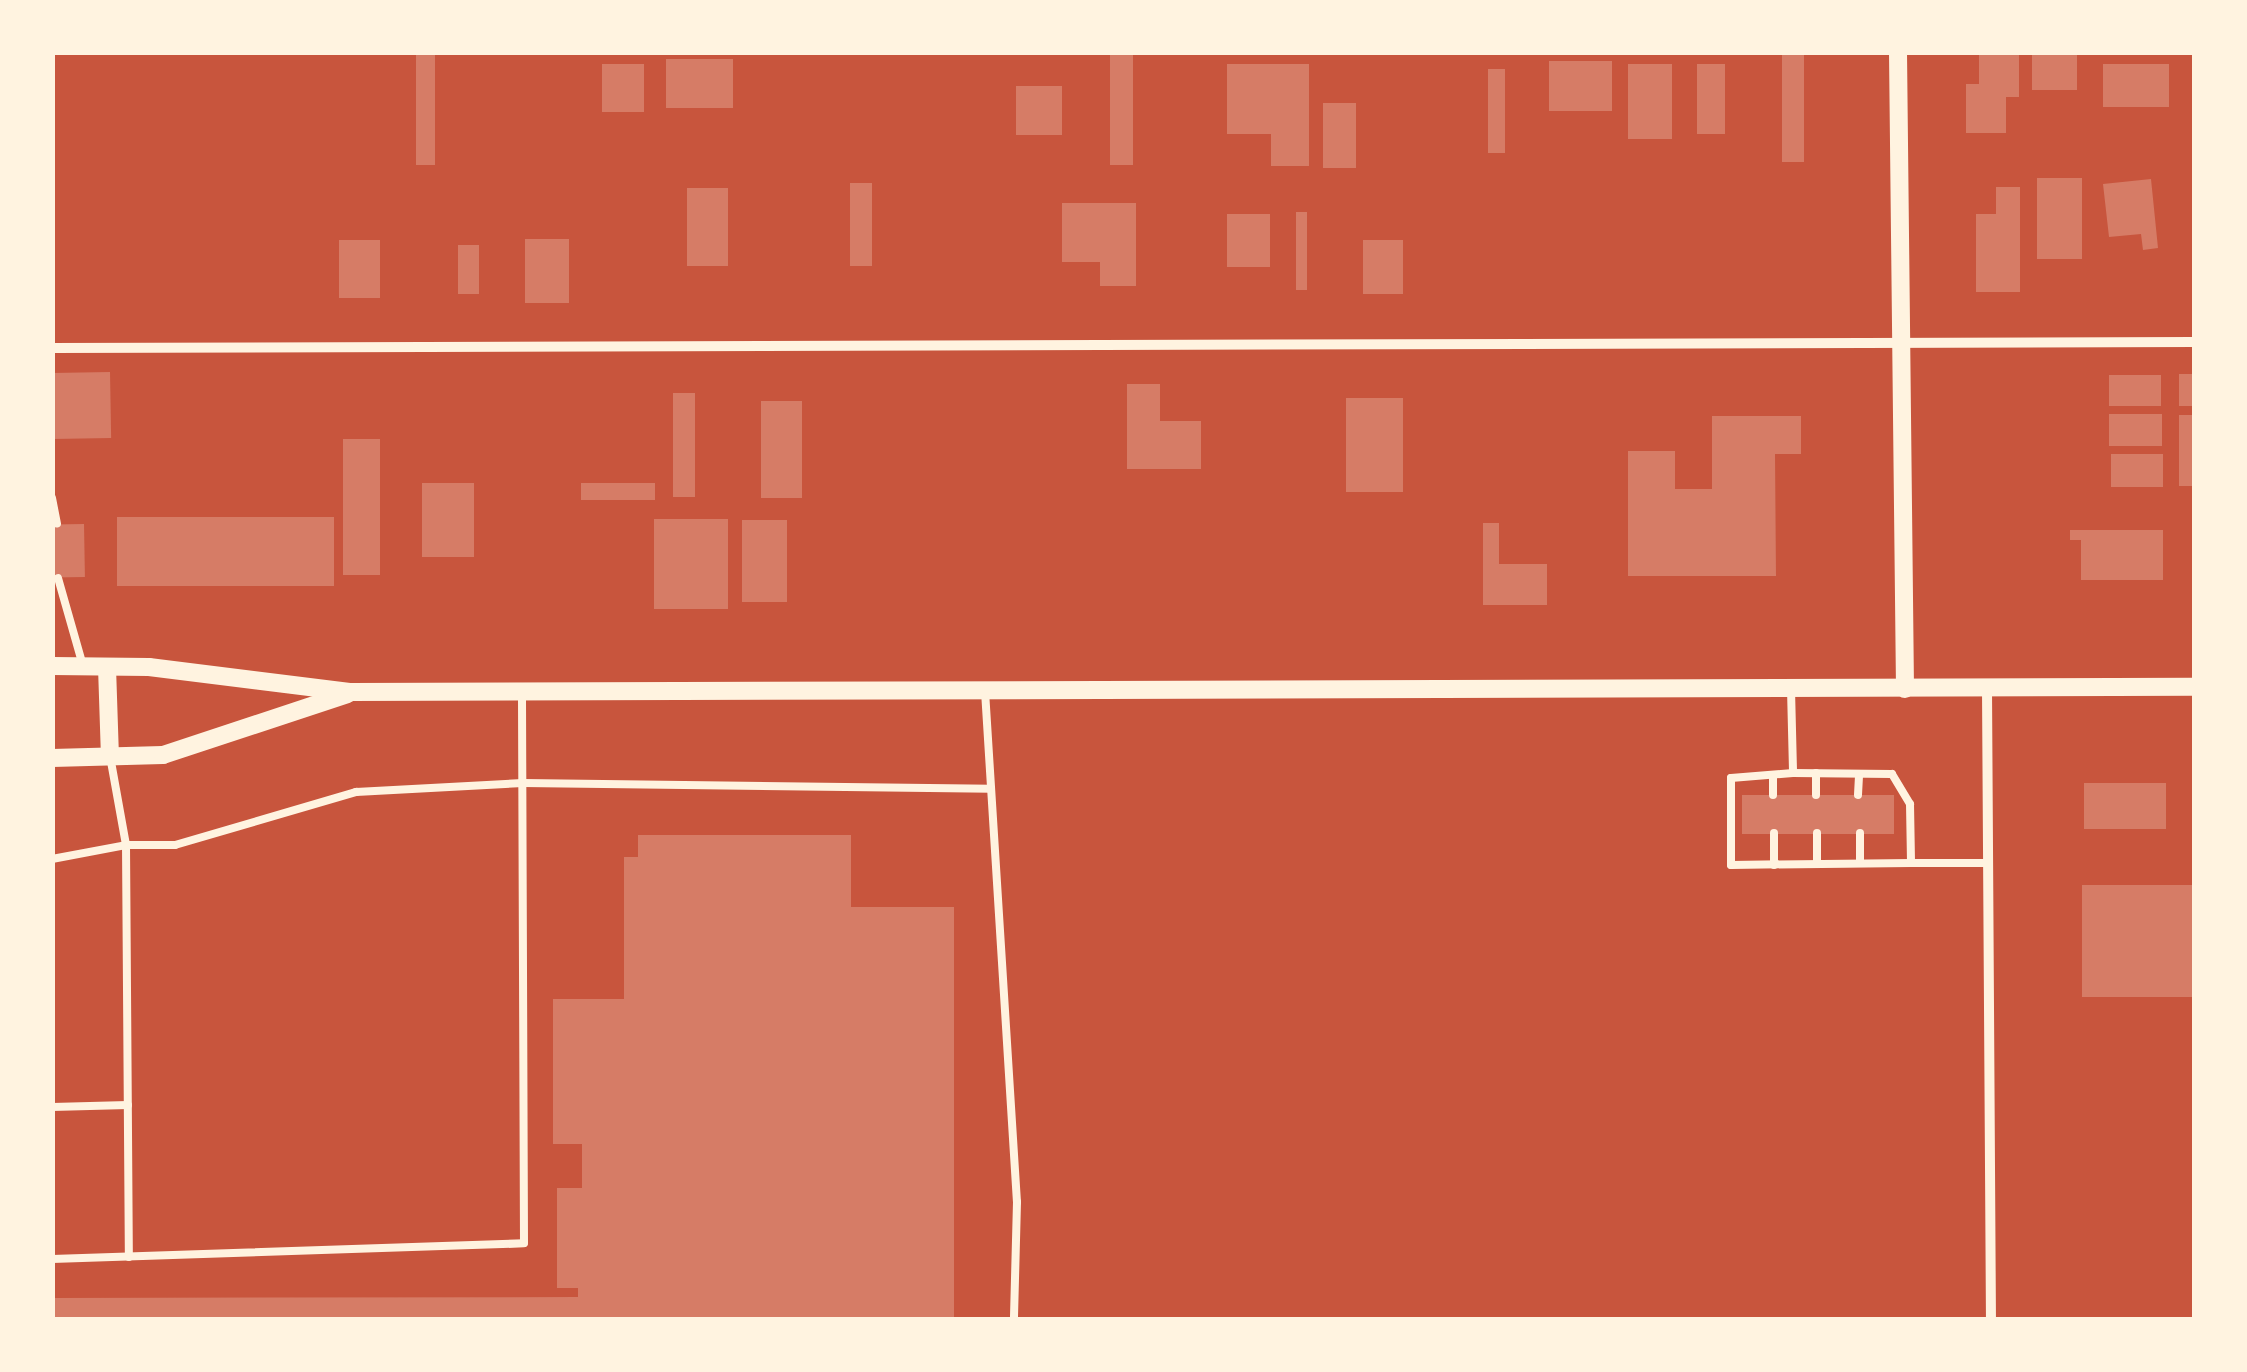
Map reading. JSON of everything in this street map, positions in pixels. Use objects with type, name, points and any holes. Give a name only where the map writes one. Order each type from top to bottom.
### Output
[{"type":"street","points":[[1898,52],[1904,689]]},
{"type":"street","points":[[52,348],[2194,342]]},
{"type":"street","points":[[52,666],[106,667],[352,692],[2194,687]]},
{"type":"street","points":[[106,667],[110,756]]},
{"type":"street","points":[[1987,690],[1991,1320]]},
{"type":"street","points":[[52,758],[163,755],[352,692]]},
{"type":"lane","points":[[52,498],[58,524]]},
{"type":"lane","points":[[58,578],[83,666]]},
{"type":"lane","points":[[1791,690],[1792,773]]},
{"type":"lane","points":[[985,691],[1016,1202],[1014,1320]]},
{"type":"lane","points":[[52,1260],[524,1242],[522,692]]},
{"type":"lane","points":[[110,756],[126,845],[128,1257]]},
{"type":"lane","points":[[1912,863],[1910,804],[1892,774],[1792,773],[1731,778],[1732,865],[1988,863]]},
{"type":"lane","points":[[1816,773],[1816,796]]},
{"type":"lane","points":[[1858,795],[1859,774]]},
{"type":"lane","points":[[1773,775],[1773,796]]},
{"type":"lane","points":[[52,859],[126,845],[176,845],[356,792],[523,783],[991,789]]},
{"type":"lane","points":[[1774,834],[1774,864]]},
{"type":"lane","points":[[1817,834],[1817,864]]},
{"type":"lane","points":[[1860,834],[1860,864]]},
{"type":"lane","points":[[52,1107],[128,1105]]},
{"type":"building","points":[[416,52],[435,52],[435,165],[416,165]]},
{"type":"building","points":[[1782,52],[1804,52],[1804,162],[1782,162]]},
{"type":"building","points":[[1979,52],[2019,52],[2019,97],[2006,97],[2006,133],[1966,133],[1966,84],[1979,84]]},
{"type":"building","points":[[2032,52],[2077,52],[2077,90],[2032,90]]},
{"type":"building","points":[[1110,54],[1133,54],[1133,165],[1110,165]]},
{"type":"building","points":[[666,59],[733,59],[733,108],[666,108]]},
{"type":"building","points":[[1549,61],[1612,61],[1612,111],[1549,111]]},
{"type":"building","points":[[602,64],[644,64],[644,112],[602,112]]},
{"type":"building","points":[[1227,64],[1309,64],[1309,166],[1271,166],[1271,134],[1227,134]]},
{"type":"building","points":[[1628,64],[1672,64],[1672,139],[1628,139]]},
{"type":"building","points":[[1697,64],[1725,64],[1725,134],[1697,134]]},
{"type":"building","points":[[2103,64],[2169,64],[2169,107],[2103,107]]},
{"type":"building","points":[[1488,69],[1505,69],[1505,153],[1488,153]]},
{"type":"building","points":[[1016,86],[1062,86],[1062,135],[1016,135]]},
{"type":"building","points":[[1323,103],[1356,103],[1356,168],[1323,168]]},
{"type":"building","points":[[2037,178],[2082,178],[2082,259],[2037,259]]},
{"type":"building","points":[[2151,179],[2158,248],[2143,250],[2141,234],[2109,237],[2103,184]]},
{"type":"building","points":[[850,183],[872,183],[872,266],[850,266]]},
{"type":"building","points":[[1996,187],[2020,187],[2020,292],[1976,292],[1976,214],[1996,214]]},
{"type":"building","points":[[687,188],[728,188],[728,266],[687,266]]},
{"type":"building","points":[[1062,203],[1136,203],[1136,286],[1100,286],[1100,262],[1062,262]]},
{"type":"building","points":[[1296,212],[1307,212],[1307,290],[1296,290]]},
{"type":"building","points":[[1227,214],[1270,214],[1270,267],[1227,267]]},
{"type":"building","points":[[525,239],[569,239],[569,303],[525,303]]},
{"type":"building","points":[[339,240],[380,240],[380,298],[339,298]]},
{"type":"building","points":[[1363,240],[1403,240],[1403,294],[1363,294]]},
{"type":"building","points":[[458,245],[479,245],[479,294],[458,294]]},
{"type":"building","points":[[110,372],[111,438],[53,439],[52,373]]},
{"type":"building","points":[[2179,374],[2194,374],[2194,406],[2179,406]]},
{"type":"building","points":[[2109,375],[2161,375],[2161,406],[2109,406]]},
{"type":"building","points":[[1127,384],[1160,384],[1160,421],[1201,421],[1201,469],[1127,469]]},
{"type":"building","points":[[673,393],[695,393],[695,497],[673,497]]},
{"type":"building","points":[[1346,398],[1403,398],[1403,492],[1346,492]]},
{"type":"building","points":[[761,401],[802,401],[802,498],[761,498]]},
{"type":"building","points":[[2109,414],[2162,414],[2162,446],[2109,446]]},
{"type":"building","points":[[2179,415],[2194,415],[2194,486],[2179,486]]},
{"type":"building","points":[[1712,416],[1801,416],[1801,454],[1775,454],[1776,576],[1628,576],[1628,451],[1675,451],[1675,489],[1712,489]]},
{"type":"building","points":[[343,439],[380,439],[380,575],[343,575]]},
{"type":"building","points":[[2111,454],[2163,454],[2163,487],[2111,487]]},
{"type":"building","points":[[422,483],[474,483],[474,557],[422,557]]},
{"type":"building","points":[[581,483],[655,483],[655,500],[581,500]]},
{"type":"building","points":[[117,517],[334,517],[334,586],[117,586]]},
{"type":"building","points":[[654,519],[728,519],[728,609],[654,609]]},
{"type":"building","points":[[742,520],[787,520],[787,602],[742,602]]},
{"type":"building","points":[[1483,523],[1499,523],[1499,564],[1547,564],[1547,605],[1483,605]]},
{"type":"building","points":[[84,524],[85,577],[53,578],[52,525]]},
{"type":"building","points":[[2070,530],[2163,530],[2163,580],[2081,580],[2081,540],[2070,540]]},
{"type":"building","points":[[2084,783],[2166,783],[2166,829],[2084,829]]},
{"type":"building","points":[[1742,795],[1894,795],[1894,834],[1742,834]]},
{"type":"building","points":[[638,835],[851,835],[851,907],[954,907],[954,1320],[52,1320],[52,1298],[578,1297],[578,1288],[557,1288],[557,1188],[582,1188],[582,1144],[553,1144],[553,999],[624,999],[624,857],[638,857]]},
{"type":"building","points":[[2082,885],[2194,885],[2194,997],[2082,997]]}]
